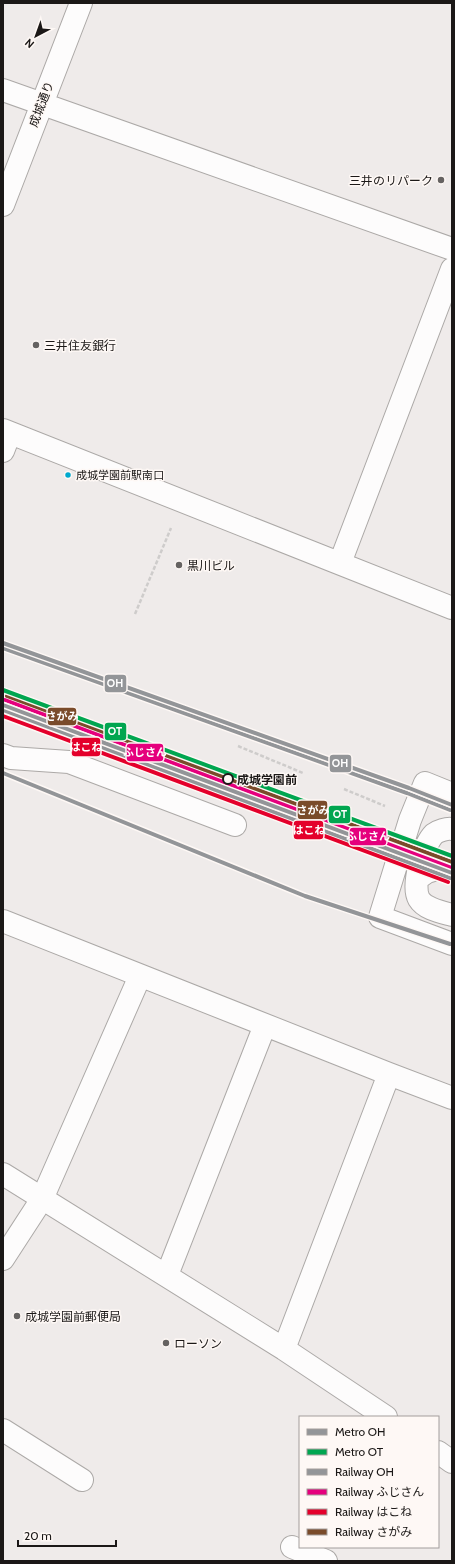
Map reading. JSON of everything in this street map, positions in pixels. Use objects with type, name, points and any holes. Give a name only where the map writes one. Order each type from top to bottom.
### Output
[{"type":"street","name":"成城通り","points":[[3,205],[41,103],[81,3]]},
{"type":"street","points":[[3,90],[452,249]]},
{"type":"street","points":[[340,563],[452,269]]},
{"type":"street","points":[[5,438],[182,501],[452,608]]},
{"type":"street","points":[[3,755],[11,758],[69,762],[235,825]]},
{"type":"street","points":[[452,794],[425,783],[410,820],[380,917],[452,944]]},
{"type":"street","points":[[452,829],[435,833],[430,841],[418,872],[416,890],[419,899],[425,906],[452,916]]},
{"type":"street","points":[[417,879],[427,872],[450,864],[452,865]]},
{"type":"street","points":[[3,921],[452,1098]]},
{"type":"street","points":[[3,1259],[42,1199],[140,976]]},
{"type":"street","points":[[167,1275],[265,1025]]},
{"type":"street","points":[[284,1349],[389,1074]]},
{"type":"street","points":[[3,1174],[284,1349],[384,1416]]},
{"type":"street","points":[[3,1430],[82,1480]]},
{"type":"street","points":[[439,1453],[452,1462]]},
{"type":"street","points":[[292,1546],[326,1561]]},
{"type":"path","points":[[135,614],[182,501]]},
{"type":"path","points":[[238,746],[303,773]]},
{"type":"path","points":[[344,789],[390,808]]},
{"type":"metro line","name":"OH","points":[[3,643],[409,788],[452,805]]},
{"type":"metro line","name":"OT","points":[[3,690],[452,856]]},
{"type":"metro line","name":"OH","points":[[3,705],[452,873]]},
{"type":"rail line","name":"OH","points":[[3,648],[407,793],[450,810]]},
{"type":"rail line","name":"さがみ","points":[[7,696],[452,862]]},
{"type":"rail line","name":"ふじさん","points":[[5,700],[452,868]]},
{"type":"rail line","name":"OH","points":[[3,710],[450,878]]},
{"type":"rail line","name":"はこね","points":[[3,716],[448,882]]},
{"type":"rail line","name":"OH","points":[[3,773],[305,896],[450,944]]},
{"type":"place","name":"三井のリパーク","points":[[441,180]]},
{"type":"place","name":"三井住友銀行","points":[[36,345]]},
{"type":"place","name":"成城学園前駅南口","points":[[68,475]]},
{"type":"place","name":"黒川ビル","points":[[179,565]]},
{"type":"place","name":"成城学園前","points":[[228,779]]},
{"type":"place","name":"成城学園前郵便局","points":[[17,1316]]},
{"type":"place","name":"ローソン","points":[[166,1343]]}]
